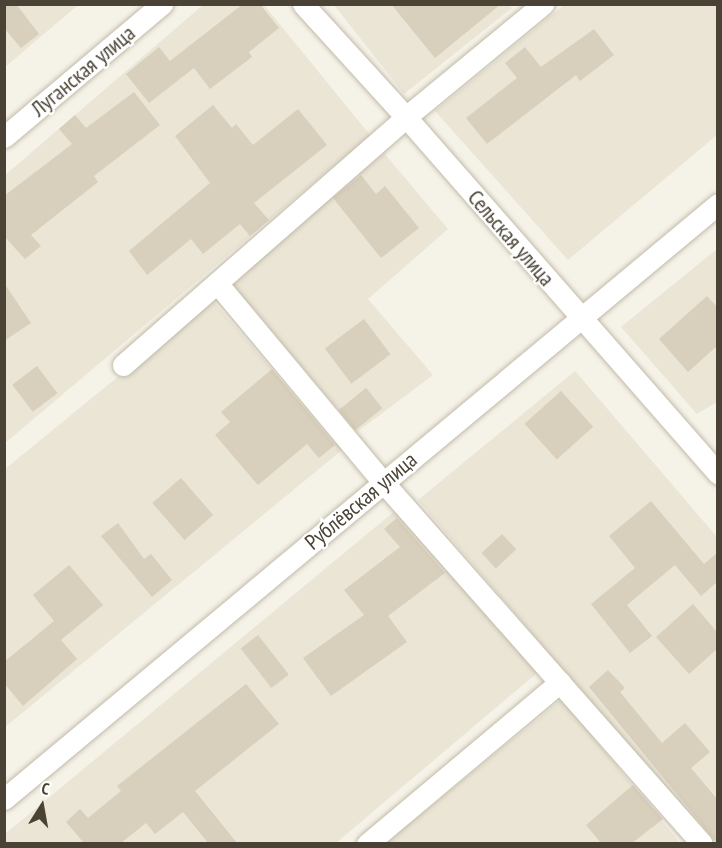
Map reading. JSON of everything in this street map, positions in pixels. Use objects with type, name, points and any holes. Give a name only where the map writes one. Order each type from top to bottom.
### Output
[{"type":"street","name":"Луганская улица","points":[[4,137],[162,4]]},
{"type":"street","name":"Сельская улица","points":[[303,4],[406,117],[717,474]]},
{"type":"street","points":[[123,365],[406,117],[543,4]]},
{"type":"street","name":"Рублёвская улица","points":[[4,799],[717,204]]},
{"type":"street","points":[[216,283],[383,482],[702,843]]},
{"type":"street","points":[[367,843],[560,682]]},
{"type":"shaded area","points":[[508,4],[512,8],[404,94],[334,5]]},
{"type":"shaded area","points":[[5,5],[78,5],[5,67]]},
{"type":"shaded area","points":[[203,5],[264,5],[370,135],[5,443],[4,176]]},
{"type":"shaded area","points":[[564,5],[717,5],[717,135],[568,260],[435,111]]},
{"type":"shaded area","points":[[384,153],[448,229],[368,299],[433,375],[357,432],[230,282]]},
{"type":"shaded area","points":[[717,249],[717,402],[697,414],[621,327]]},
{"type":"shaded area","points":[[212,300],[342,450],[5,727],[5,469]]},
{"type":"shaded area","points":[[575,371],[717,537],[717,837],[711,843],[418,500]]},
{"type":"shaded area","points":[[396,510],[537,673],[336,843],[5,844],[5,834]]},
{"type":"shaded area","points":[[562,699],[680,843],[385,844]]},
{"type":"building","points":[[4,4],[16,4],[39,34],[21,48],[4,28]]},
{"type":"building","points":[[243,4],[260,4],[279,28],[249,52],[252,57],[210,89],[194,68],[149,103],[126,74],[159,47],[170,61]]},
{"type":"building","points":[[391,4],[501,4],[435,58]]},
{"type":"building","points":[[594,29],[614,55],[580,81],[576,75],[487,144],[466,118],[517,78],[505,63],[525,47],[541,67]]},
{"type":"building","points":[[134,92],[160,125],[94,176],[98,182],[31,235],[41,246],[25,259],[4,236],[4,196],[72,144],[59,129],[75,115],[86,128]]},
{"type":"building","points":[[213,105],[232,128],[236,124],[253,145],[298,109],[327,145],[254,203],[269,220],[250,236],[240,224],[203,254],[191,239],[147,275],[129,251],[210,183],[175,136]]},
{"type":"building","points":[[361,175],[376,194],[385,186],[419,228],[381,258],[333,198]]},
{"type":"building","points":[[4,283],[31,323],[4,341]]},
{"type":"building","points":[[707,296],[717,307],[717,346],[688,372],[659,339]]},
{"type":"building","points":[[364,319],[390,354],[351,384],[325,348]]},
{"type":"building","points":[[37,366],[57,393],[33,412],[12,385]]},
{"type":"building","points":[[272,369],[335,445],[319,458],[307,444],[258,485],[215,435],[230,422],[221,412]]},
{"type":"building","points":[[366,388],[382,408],[355,430],[339,410]]},
{"type":"building","points":[[561,391],[593,427],[557,459],[525,424]]},
{"type":"building","points":[[181,478],[213,515],[184,540],[152,503]]},
{"type":"building","points":[[651,501],[704,564],[717,553],[717,582],[701,596],[675,565],[627,605],[652,636],[630,653],[591,604],[635,568],[609,536]]},
{"type":"building","points":[[397,518],[445,573],[388,616],[407,642],[331,696],[303,658],[364,615],[344,590],[400,547],[384,529]]},
{"type":"building","points":[[118,523],[144,559],[151,554],[172,580],[152,597],[101,536]]},
{"type":"building","points":[[502,534],[516,549],[496,568],[482,553]]},
{"type":"building","points":[[69,565],[103,605],[61,640],[77,659],[23,706],[4,683],[4,662],[54,621],[33,595]]},
{"type":"building","points":[[693,604],[717,632],[717,649],[689,674],[656,637]]},
{"type":"building","points":[[258,635],[289,674],[271,688],[241,649]]},
{"type":"building","points":[[608,670],[625,688],[620,692],[662,743],[685,723],[710,752],[691,768],[717,799],[717,843],[589,687]]},
{"type":"building","points":[[246,684],[279,724],[195,791],[237,843],[208,843],[183,812],[155,834],[146,823],[121,843],[84,843],[66,822],[80,809],[88,818],[121,791],[117,786]]},
{"type":"building","points":[[633,785],[663,819],[632,843],[601,843],[586,825]]}]
